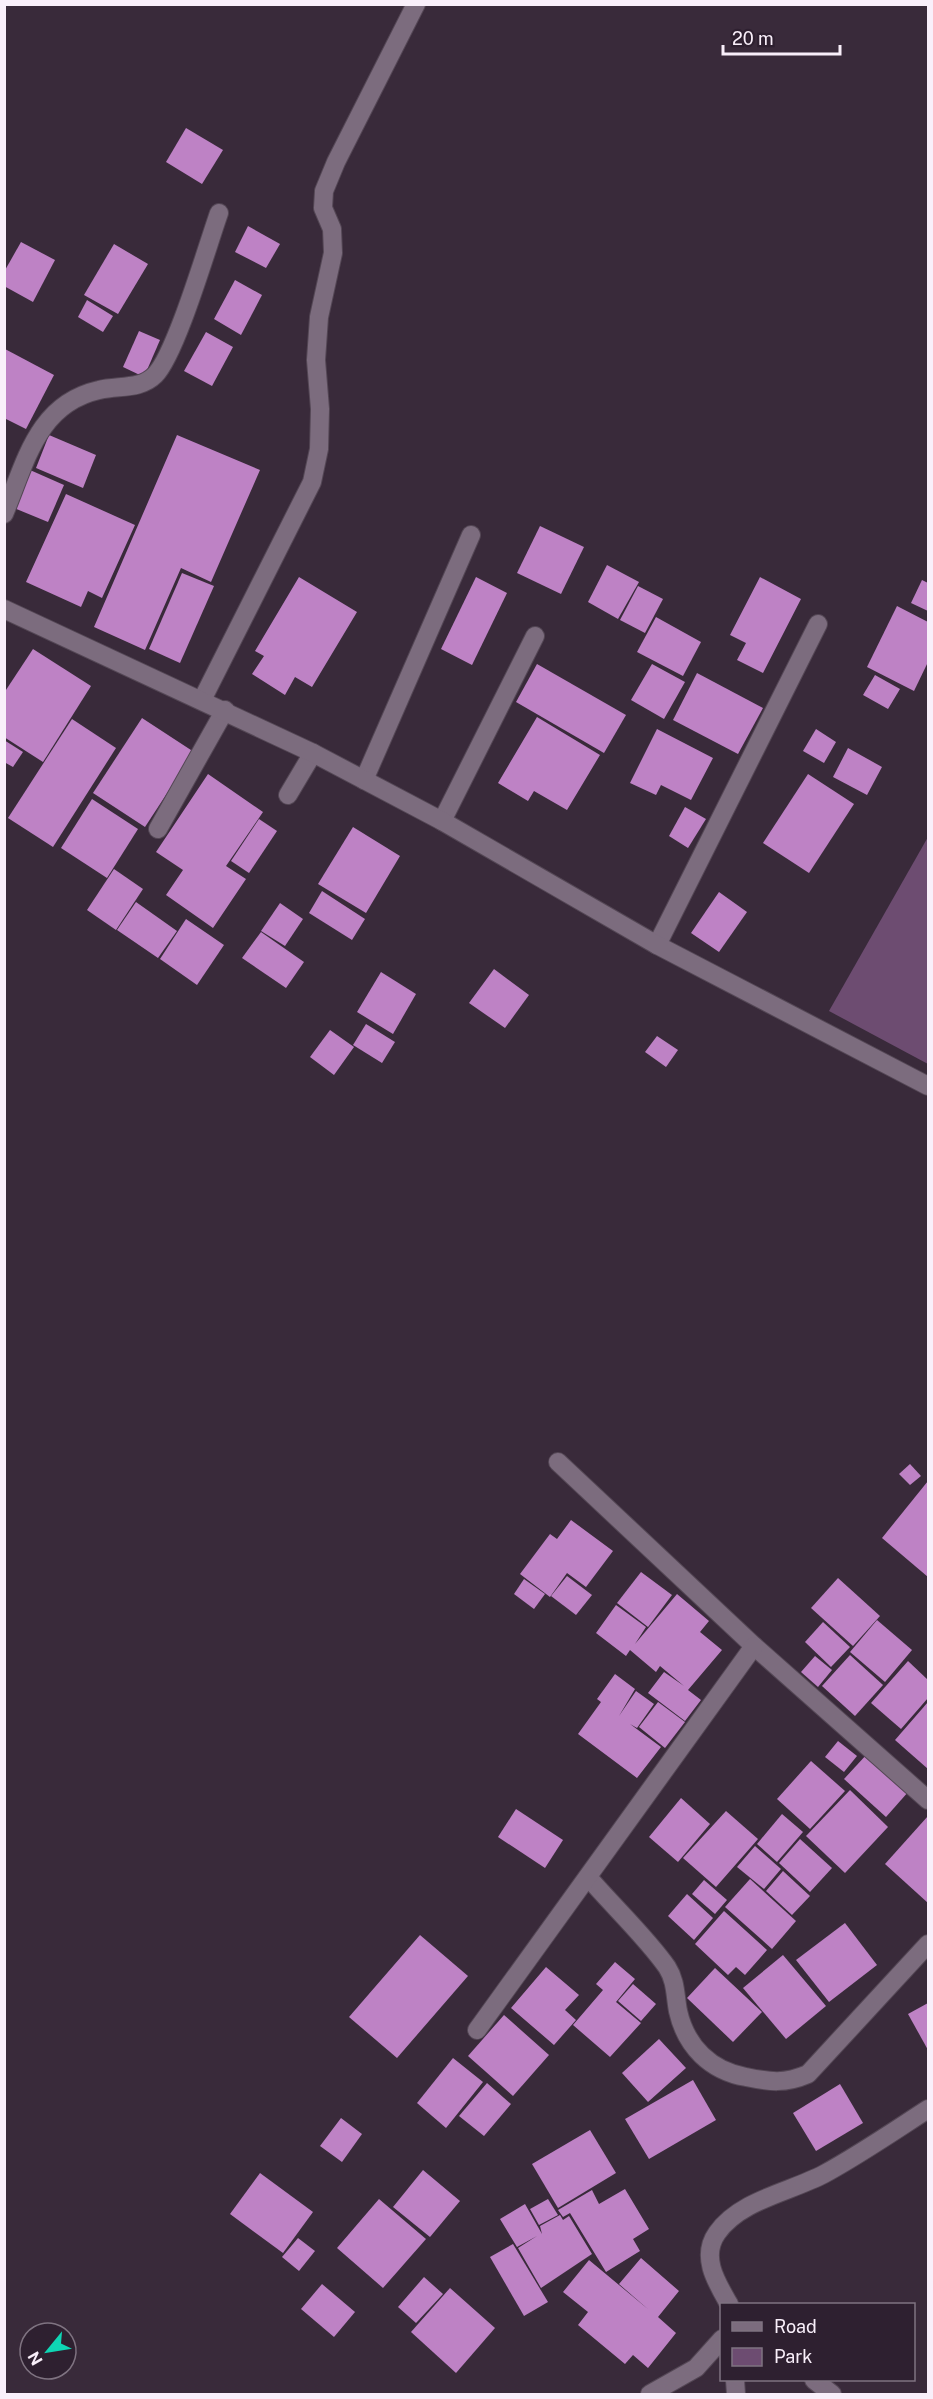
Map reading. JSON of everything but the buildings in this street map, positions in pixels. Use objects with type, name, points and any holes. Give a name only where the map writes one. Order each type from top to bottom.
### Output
[{"type":"street","points":[[202,700],[312,482],[319,449],[320,409],[316,360],[319,317],[333,253],[332,229],[323,208],[324,191],[336,162],[416,4]]},
{"type":"street","points":[[4,514],[37,434],[61,406],[98,390],[142,384],[156,374],[170,352],[219,213]]},
{"type":"street","points":[[364,780],[471,535]]},
{"type":"street","points":[[4,609],[225,710],[313,753],[442,821],[657,945],[928,1086]]},
{"type":"street","points":[[657,945],[818,624]]},
{"type":"street","points":[[442,821],[535,636]]},
{"type":"street","points":[[158,829],[225,710]]},
{"type":"street","points":[[288,795],[313,753]]},
{"type":"street","points":[[558,1462],[754,1646],[928,1800]]},
{"type":"street","points":[[477,2030],[754,1646]]},
{"type":"street","points":[[588,1877],[667,1967],[676,1985],[679,2013],[688,2034],[702,2058],[725,2073],[771,2082],[789,2082],[808,2074],[928,1944]]},
{"type":"street","points":[[728,2303],[711,2273],[711,2248],[716,2234],[727,2222],[746,2209],[823,2174],[928,2109]]},
{"type":"street","points":[[650,2394],[696,2368],[720,2341]]},
{"type":"street","points":[[816,2381],[832,2394]]},
{"type":"green space","points":[[928,837],[928,1064],[829,1011]]}]
